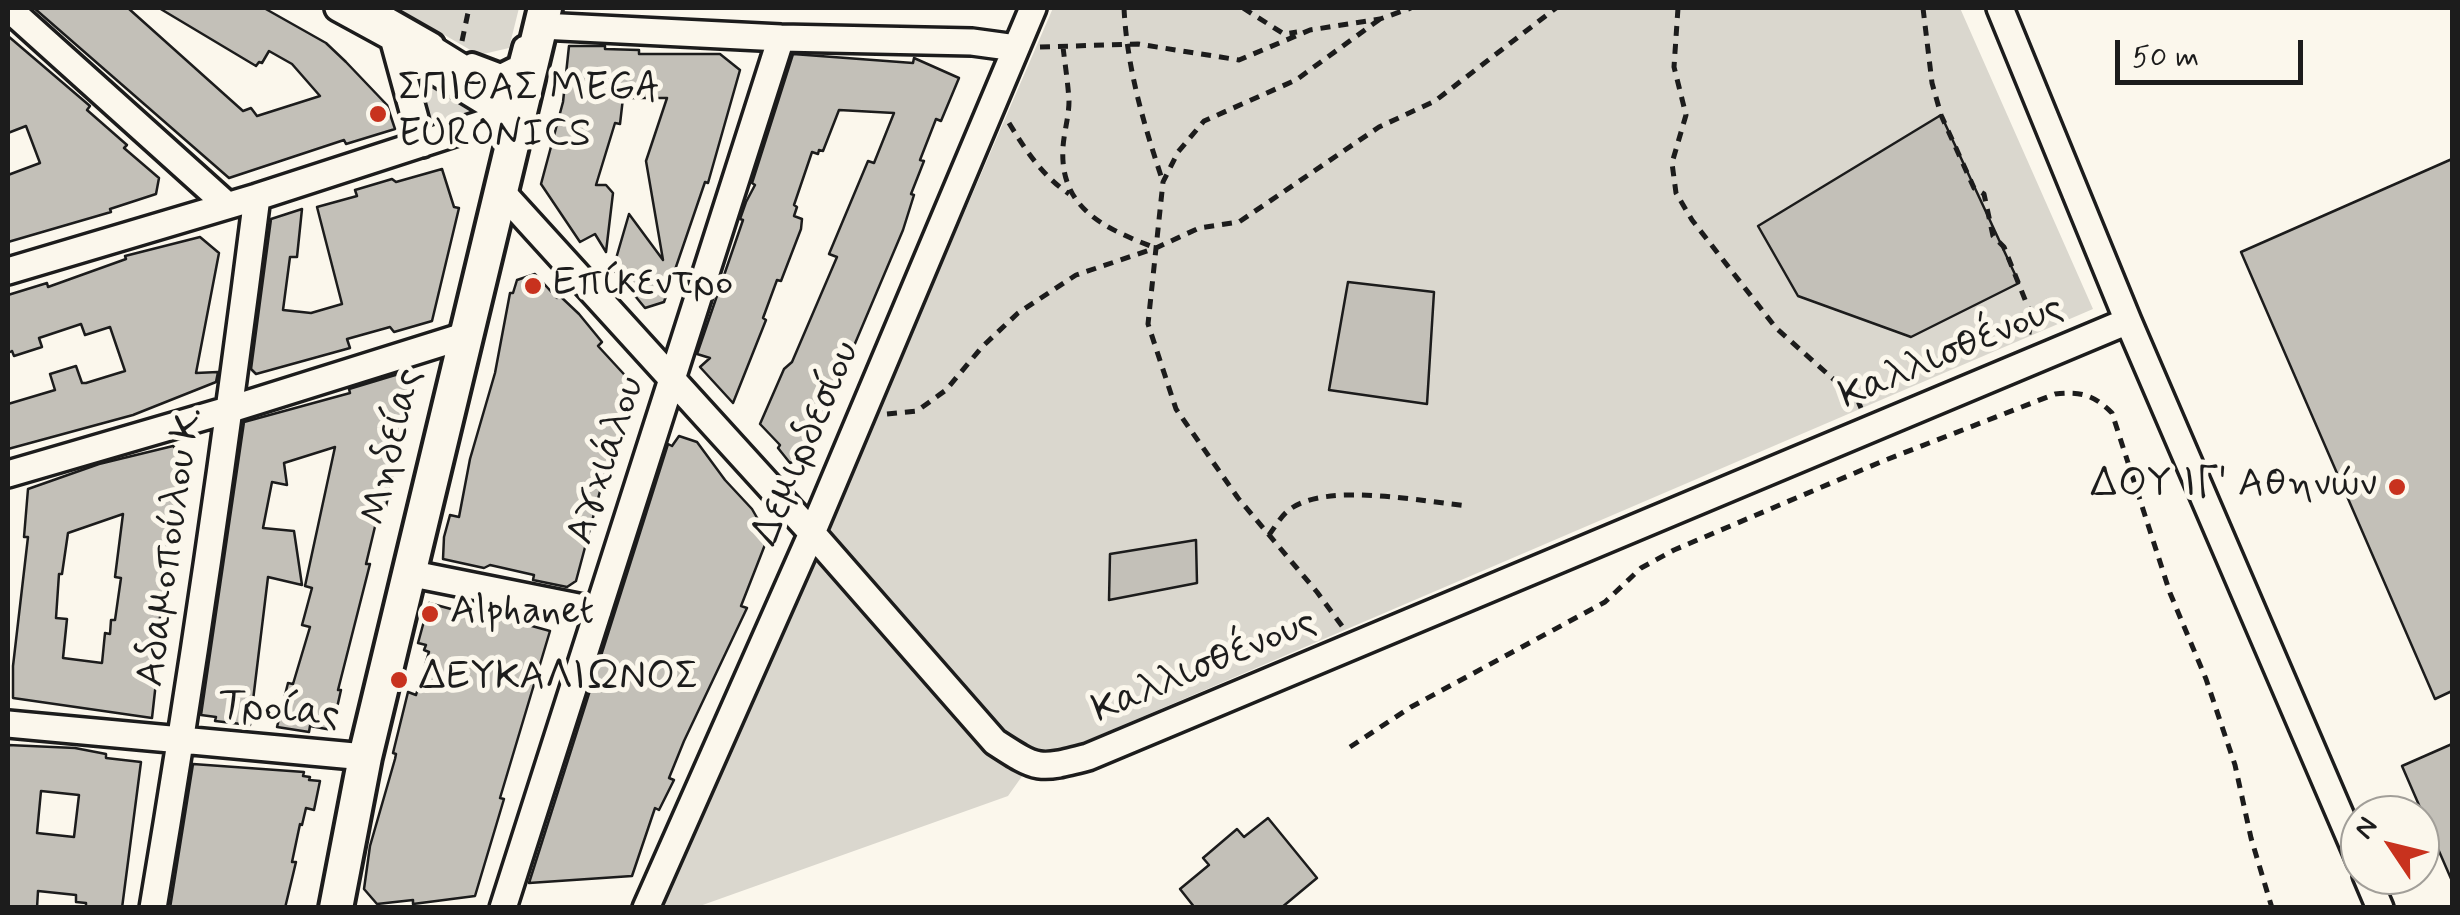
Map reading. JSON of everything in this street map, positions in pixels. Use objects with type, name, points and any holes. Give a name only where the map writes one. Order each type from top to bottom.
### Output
[{"type":"street","points":[[8,8],[227,205]]},
{"type":"street","points":[[8,271],[257,197],[519,112],[498,89],[424,44],[394,38],[338,8]]},
{"type":"street","points":[[370,8],[458,58],[500,75],[519,66],[540,14],[781,38],[972,42],[1016,48]]},
{"type":"street","name":"Δεμιρδεσίου","points":[[646,908],[812,533],[1034,8]]},
{"type":"street","points":[[2000,8],[2128,321],[2340,814]]},
{"type":"street","name":"Μηδείας","points":[[336,908],[365,757],[540,14]]},
{"type":"street","points":[[394,38],[422,144]]},
{"type":"street","name":"Αγχιάλου","points":[[503,908],[781,38]]},
{"type":"street","name":"Καλλισθένους","points":[[500,190],[812,533],[995,742],[1030,765],[1052,766],[1088,758],[2128,321]]},
{"type":"street","name":"Αδαμοπούλου Κ.","points":[[152,908],[181,742],[257,197]]},
{"type":"street","points":[[8,474],[464,336]]},
{"type":"street","points":[[408,574],[598,611]]},
{"type":"street","name":"Τροίας","points":[[8,724],[365,757]]},
{"type":"path","points":[[458,58],[469,8]]},
{"type":"path","points":[[1124,8],[1126,47],[1142,120],[1163,182]]},
{"type":"path","points":[[1243,8],[1284,34],[1380,19],[1411,8]]},
{"type":"path","points":[[861,416],[916,411],[946,390],[982,346],[1018,313],[1076,275],[1156,248],[1199,228],[1240,222],[1379,127],[1435,100],[1556,8]]},
{"type":"path","points":[[1678,8],[1674,67],[1686,115],[1672,163],[1676,193],[1692,220],[1776,328],[1858,401],[1872,428]]},
{"type":"path","points":[[1923,8],[1932,83],[1941,115],[1974,188],[1984,194],[1993,236],[2004,247],[2032,317],[2022,366]]},
{"type":"path","points":[[1347,649],[1340,620],[1238,498],[1176,409],[1148,324],[1163,182],[1178,152],[1204,121],[1296,80],[1380,19]]},
{"type":"path","points":[[1016,48],[1138,44],[1239,60],[1310,30]]},
{"type":"path","points":[[1063,46],[1069,102],[1064,174],[1072,195]]},
{"type":"path","points":[[994,99],[1029,156],[1049,180],[1072,195],[1107,229],[1156,248]]},
{"type":"path","points":[[1350,747],[1411,707],[1605,602],[1642,568],[1674,550],[1883,461],[2055,394],[2078,391],[2097,398],[2112,413],[2170,593],[2236,765],[2251,838],[2272,908]]},
{"type":"path","points":[[1268,534],[1289,510],[1315,497],[1469,506]]},
{"type":"shaded area","points":[[398,8],[519,8],[509,48],[479,55]]},
{"type":"shaded area","points":[[1053,8],[1960,8],[2093,309],[1030,765],[1008,796],[697,907],[663,908]]},
{"type":"shaded area","points":[[410,72],[487,111],[431,129]]},
{"type":"building","points":[[34,8],[128,8],[243,111],[251,108],[257,116],[320,96],[292,64],[269,51],[256,66],[159,8],[264,8],[326,43],[387,105],[395,129],[346,144],[344,140],[229,178]]},
{"type":"building","points":[[8,36],[90,106],[87,110],[159,178],[156,194],[110,209],[111,212],[8,242],[8,175],[40,163],[26,126],[8,133]]},
{"type":"building","points":[[569,46],[605,46],[639,50],[639,54],[720,54],[740,70],[708,183],[705,182],[664,302],[645,308],[613,269],[629,214],[663,260],[646,161],[667,98],[623,98],[620,124],[615,123],[596,185],[606,185],[613,193],[606,252],[595,234],[580,242],[541,184],[563,102]]},
{"type":"building","points":[[793,54],[913,63],[914,58],[959,78],[941,121],[936,119],[920,160],[924,161],[903,230],[815,438],[810,436],[801,458],[790,463],[778,448],[780,445],[760,424],[784,369],[792,362],[837,257],[829,254],[868,161],[874,163],[894,113],[839,110],[823,151],[812,152],[794,205],[794,216],[802,219],[801,229],[781,281],[777,280],[763,318],[766,320],[733,403],[700,367],[710,358],[697,354],[743,220],[740,219],[755,185],[752,183]]},
{"type":"building","points":[[1941,115],[2019,283],[1911,337],[1798,296],[1758,226]]},
{"type":"building","points":[[2452,159],[2452,691],[2435,699],[2241,252]]},
{"type":"building","points":[[442,169],[454,207],[459,208],[432,321],[347,339],[350,348],[256,374],[251,369],[271,219],[302,209],[297,257],[290,257],[283,310],[311,313],[342,304],[317,207],[357,196],[355,190]]},
{"type":"building","points":[[200,237],[219,253],[196,373],[218,372],[216,382],[133,415],[8,449],[8,404],[55,390],[50,374],[76,366],[82,383],[86,383],[125,371],[110,327],[85,335],[81,324],[39,338],[42,347],[14,356],[12,351],[8,353],[8,295],[47,283],[48,287],[126,259],[125,256]]},
{"type":"building","points":[[535,274],[579,314],[602,342],[598,346],[633,384],[576,581],[567,587],[490,565],[484,568],[443,559],[450,515],[459,517],[470,459],[495,373],[510,293],[517,280]]},
{"type":"building","points":[[1348,282],[1434,292],[1427,404],[1329,390]]},
{"type":"building","points":[[402,373],[416,385],[390,469],[394,470],[385,511],[379,510],[332,730],[310,726],[309,732],[277,727],[288,683],[293,684],[310,627],[302,625],[312,588],[305,586],[335,447],[284,463],[287,485],[272,482],[263,528],[294,531],[302,585],[268,577],[250,725],[215,721],[216,717],[201,715],[244,422],[350,393],[349,389]]},
{"type":"building","points":[[679,436],[697,442],[752,509],[768,537],[741,606],[747,608],[684,741],[669,778],[674,780],[659,810],[655,808],[632,876],[529,883],[668,444],[672,446]]},
{"type":"building","points":[[173,446],[186,458],[163,593],[152,718],[13,698],[28,537],[24,537],[28,489],[99,464]],"holes":[[[123,514],[115,577],[121,578],[115,620],[111,620],[110,634],[105,633],[102,663],[63,658],[67,619],[56,618],[59,574],[68,533]]]},
{"type":"building","points":[[1196,540],[1197,583],[1109,600],[1110,554]]},
{"type":"building","points":[[429,603],[462,612],[463,607],[550,631],[475,896],[377,904],[364,889],[370,846],[395,759],[393,753],[408,692],[416,695],[429,652],[424,650],[426,645],[418,643]]},
{"type":"building","points":[[2452,744],[2452,881],[2440,853],[2440,795],[2415,795],[2402,766]]},
{"type":"building","points":[[8,745],[75,748],[106,754],[106,758],[141,762],[122,908],[86,908],[86,903],[76,902],[76,895],[38,891],[37,908],[8,908]],"holes":[[[41,791],[79,795],[74,837],[37,833]]]},
{"type":"building","points":[[193,764],[304,772],[309,780],[320,781],[314,810],[306,808],[300,824],[285,908],[170,908]]},
{"type":"building","points":[[1268,818],[1317,878],[1281,908],[1195,908],[1180,889],[1209,865],[1203,858],[1237,829],[1244,837]]},
{"type":"place","name":"ΣΠΙΘΑΣ MEGA EURONICS","points":[[378,114]]},
{"type":"place","name":"Επίκεντρο","points":[[533,286]]},
{"type":"place","name":"ΔΟΥ ΙΓ' Αθηνών","points":[[2397,487]]},
{"type":"place","name":"Alphanet","points":[[430,614]]},
{"type":"place","name":"ΔΕΥΚΑΛΙΩΝΟΣ","points":[[399,680]]}]
